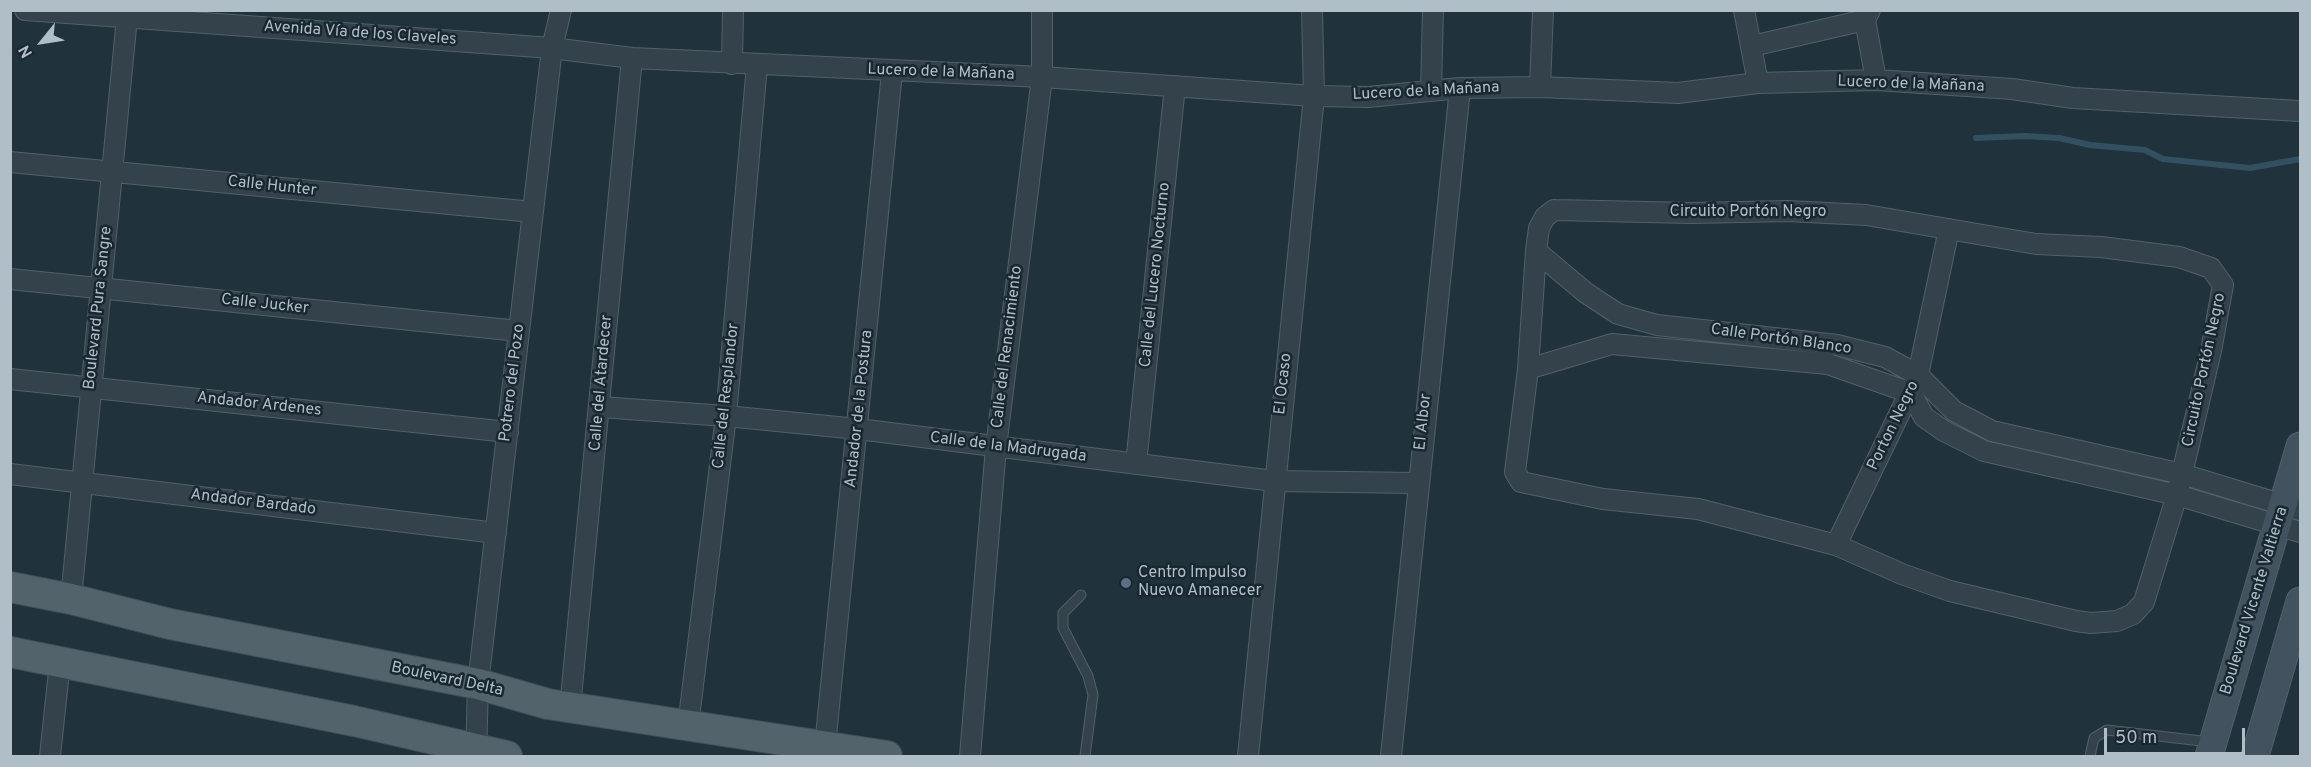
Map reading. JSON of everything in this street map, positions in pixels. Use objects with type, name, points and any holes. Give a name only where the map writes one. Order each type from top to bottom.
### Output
[{"type":"main road","name":"Boulevard Vicente Valtierra","points":[[2210,749],[2291,518],[2301,446]]},
{"type":"main road","name":"Boulevard Delta","points":[[10,587],[71,599],[170,624],[478,684],[570,708],[887,756]]},
{"type":"main road","points":[[2255,756],[2301,601]]},
{"type":"main road","points":[[10,652],[354,721],[477,753],[507,756]]},
{"type":"street","name":"Avenida Vía de los Claveles","points":[[25,10],[127,17],[244,18],[552,48]]},
{"type":"street","name":"Potrero del Pozo","points":[[477,753],[478,684],[552,48],[561,10]]},
{"type":"street","points":[[732,64],[733,10]]},
{"type":"street","name":"Calle del Renacimiento","points":[[970,756],[996,447],[1042,77],[1042,10]]},
{"type":"street","name":"El Ocaso","points":[[1248,756],[1314,96],[1312,10]]},
{"type":"street","points":[[1431,91],[1433,10]]},
{"type":"street","points":[[1540,87],[1543,10]]},
{"type":"street","points":[[1744,10],[1758,83]]},
{"type":"street","points":[[1752,45],[1868,15],[1876,80]]},
{"type":"street","name":"Boulevard Pura Sangre","points":[[71,599],[127,17]]},
{"type":"street","name":"Lucero de la Mañana","points":[[552,48],[632,58],[892,72],[1042,77],[1314,96],[1368,97],[1460,88],[1540,87],[1678,93],[1758,83],[1876,80],[2012,89],[2073,98],[2301,111]]},
{"type":"street","name":"Calle del Atardecer","points":[[570,708],[632,58]]},
{"type":"street","name":"Calle del Resplandor","points":[[688,726],[726,416],[757,65]]},
{"type":"street","name":"Andador de la Postura","points":[[825,746],[892,72]]},
{"type":"street","name":"Calle del Lucero Nocturno","points":[[1136,464],[1174,86]]},
{"type":"street","name":"El Albor","points":[[1391,756],[1417,483],[1460,88]]},
{"type":"street","name":"Calle Hunter","points":[[10,162],[533,212]]},
{"type":"street","name":"Circuito Portón Negro","points":[[1554,210],[1692,213],[1810,212],[1866,215],[1949,229],[2036,244],[2101,248],[2179,257],[2204,264],[2216,272],[2222,282],[2223,290],[2182,474],[2144,602],[2133,614],[2105,623],[2076,621],[1950,591],[1902,574],[1836,545],[1727,519],[1698,509],[1603,499],[1521,482],[1515,472],[1528,369],[1539,228],[1545,217],[1554,210]]},
{"type":"street","name":"Porton Negro","points":[[1836,545],[1915,384],[1949,229]]},
{"type":"street","name":"Calle Portón Blanco","points":[[1536,251],[1586,292],[1618,314],[1657,325],[1837,345],[1885,357],[1915,384],[1954,411],[1992,431],[2182,474],[2291,518]]},
{"type":"street","name":"Calle Jucker","points":[[10,279],[519,331]]},
{"type":"street","points":[[1612,344],[1618,314]]},
{"type":"street","name":"Calle Portón Blanco","points":[[1528,369],[1612,344],[1828,364],[1915,384]]},
{"type":"street","name":"Andador Ardenes","points":[[10,379],[508,432]]},
{"type":"street","points":[[1915,384],[1924,417],[1944,431],[1984,451],[2176,495],[2291,518]]},
{"type":"street","name":"Calle de la Madrugada","points":[[600,407],[858,429],[1274,481],[1417,483]]},
{"type":"street","name":"Andador Bardado","points":[[10,474],[496,533]]},
{"type":"street","points":[[50,756],[60,662]]},
{"type":"lane","points":[[1081,595],[1063,613],[1063,628],[1088,676],[1093,695],[1085,756]]},
{"type":"lane","points":[[2090,756],[2097,734],[2107,730],[2210,749]]},
{"type":"waterway","points":[[1976,138],[2025,136],[2059,138],[2090,145],[2145,150],[2163,159],[2250,168],[2300,159]]},
{"type":"place","name":"Centro Impulso Nuevo Amanecer","points":[[1126,583]]}]
